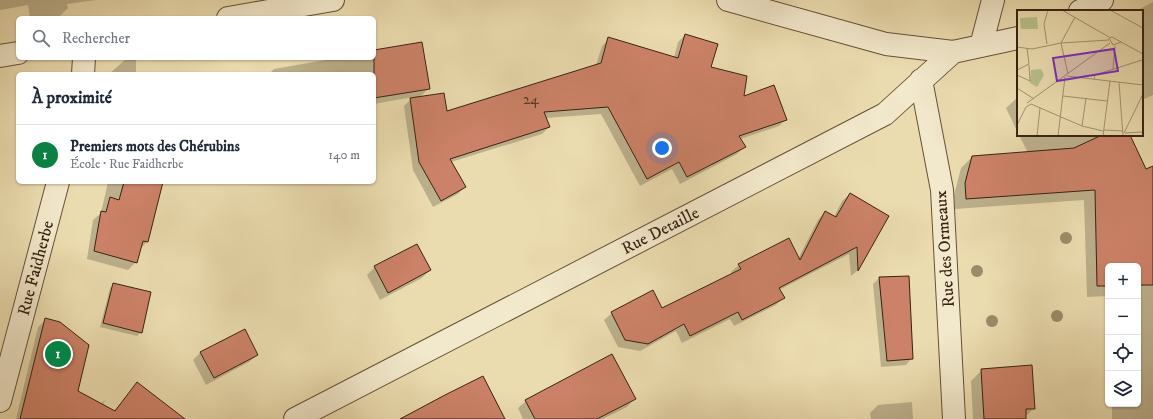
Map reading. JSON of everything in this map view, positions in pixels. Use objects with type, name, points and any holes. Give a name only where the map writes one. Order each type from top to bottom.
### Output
[{"type":"street","points":[[240,16],[333,0]]},
{"type":"street","points":[[728,0],[886,44],[953,52]]},
{"type":"street","points":[[981,46],[992,0]]},
{"type":"street","points":[[1082,10],[1102,0]]},
{"type":"street","name":"Rue Detaille","points":[[295,419],[885,114],[953,52],[1017,38]]},
{"type":"street","points":[[0,56],[16,53]]},
{"type":"street","points":[[84,60],[84,72]]},
{"type":"street","name":"Rue des Ormeaux","points":[[922,80],[942,190],[954,419]]},
{"type":"street","name":"Rue Faidherbe","points":[[0,401],[57,184]]},
{"type":"building","points":[[685,34],[718,44],[711,67],[747,76],[744,96],[774,85],[787,120],[739,136],[746,147],[687,177],[679,162],[647,179],[608,107],[544,112],[550,127],[450,159],[466,187],[441,201],[419,162],[410,98],[444,93],[447,111],[601,63],[608,37],[678,58]]},
{"type":"building","points":[[422,42],[430,89],[376,98],[376,72],[374,72],[374,60],[376,60],[376,50]]},
{"type":"building","points":[[1100,136],[1130,136],[1146,169],[1153,166],[1153,285],[1141,285],[1141,263],[1105,263],[1105,286],[1097,286],[1095,190],[966,199],[965,183],[972,156],[1074,148]]},
{"type":"building","points":[[123,184],[162,184],[148,242],[143,241],[137,263],[94,251],[101,211],[106,212],[110,197],[119,200]]},
{"type":"building","points":[[850,193],[889,216],[858,271],[857,247],[779,288],[785,298],[742,320],[738,312],[690,336],[684,324],[648,344],[625,340],[611,312],[653,290],[662,308],[741,269],[738,264],[789,238],[800,260],[825,211],[836,217]]},
{"type":"building","points":[[417,244],[431,270],[388,293],[374,266]]},
{"type":"building","points":[[909,276],[913,359],[887,361],[879,277]]},
{"type":"building","points":[[113,283],[151,292],[142,333],[103,323]]},
{"type":"building","points":[[45,318],[60,322],[89,345],[78,391],[115,411],[137,382],[185,419],[20,419]]},
{"type":"building","points":[[245,329],[258,355],[214,378],[200,352]]},
{"type":"building","points":[[612,354],[636,399],[597,419],[535,419],[525,400]]},
{"type":"building","points":[[1032,365],[1035,409],[1026,409],[1026,419],[984,419],[981,369]]},
{"type":"building","points":[[483,376],[505,419],[400,419],[445,395]]},
{"type":"place","name":"Premiers mots des Chérubins","points":[[58,354]]}]
